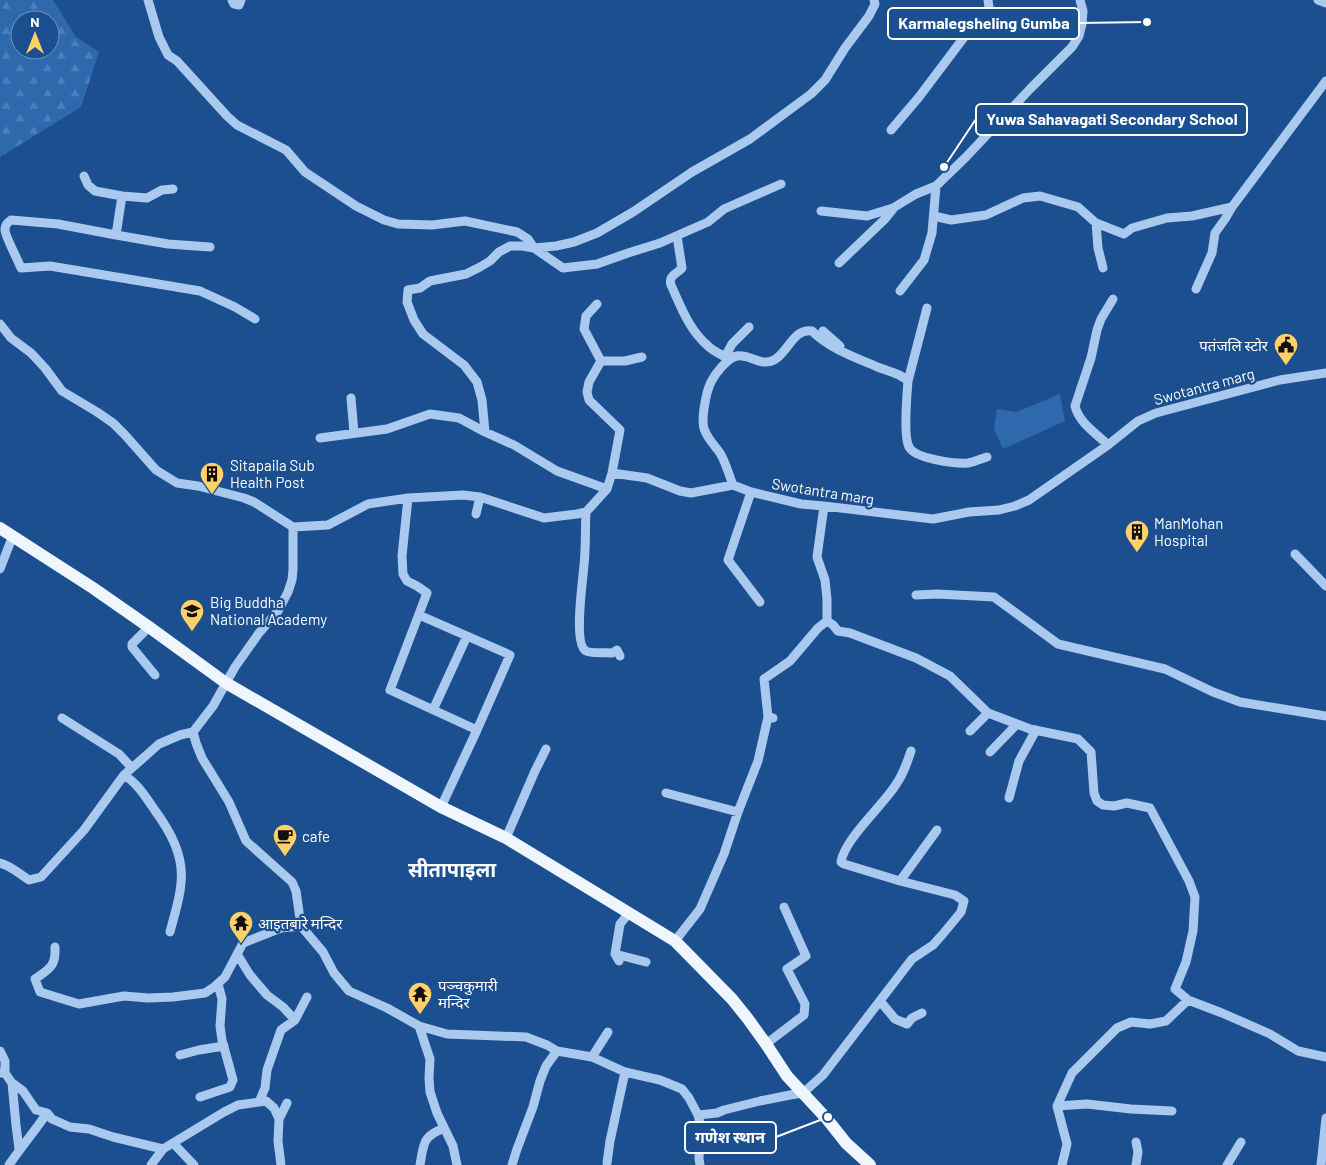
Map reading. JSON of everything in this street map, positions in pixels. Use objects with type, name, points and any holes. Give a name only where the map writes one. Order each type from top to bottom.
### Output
[{"type":"main road","points":[[0,528],[12,538],[93,588],[150,627],[226,683],[441,807],[506,838],[675,941],[732,1000],[748,1019],[787,1076],[867,1165]]},
{"type":"street","points":[[148,0],[160,38],[168,55],[177,61],[227,116],[238,125],[286,150],[305,172],[356,206],[384,220],[398,224],[432,225],[466,221],[517,232],[528,239],[534,248],[563,268],[597,264],[677,236],[708,222],[724,209],[781,184]]},
{"type":"street","points":[[232,0],[234,4],[239,5],[241,0]]},
{"type":"street","points":[[485,432],[482,400],[477,382],[464,365],[423,334],[414,320],[407,302],[408,290],[420,288],[430,281],[466,274],[490,261],[510,246],[534,248],[574,242],[597,233],[633,212],[692,172],[750,139],[811,94],[825,80],[845,48],[869,16],[875,4],[874,0]]},
{"type":"street","points":[[892,130],[971,28],[988,12],[988,0]]},
{"type":"street","points":[[821,211],[867,216],[893,208],[916,194],[936,186],[966,158],[1072,47],[1079,36],[1082,24],[1083,11],[1080,0]]},
{"type":"street","points":[[1318,0],[1326,3]]},
{"type":"street","points":[[1196,288],[1212,253],[1215,233],[1232,207],[1326,81]]},
{"type":"street","points":[[84,176],[88,184],[95,191],[122,196],[148,198],[162,190],[173,189]]},
{"type":"street","points":[[900,291],[924,260],[932,233],[936,186]]},
{"type":"street","points":[[116,235],[122,196]]},
{"type":"street","points":[[934,216],[951,220],[986,215],[1023,198],[1040,196],[1078,206],[1096,223],[1124,234],[1132,228],[1167,218],[1192,216],[1232,207]]},
{"type":"street","points":[[839,263],[885,219],[893,208]]},
{"type":"street","points":[[210,247],[168,244],[58,224],[11,220],[6,225],[5,232],[21,268],[50,266],[200,291],[236,307],[255,319]]},
{"type":"street","points":[[1096,223],[1098,248],[1103,268]]},
{"type":"street","points":[[677,236],[682,268],[671,277],[671,285],[686,320],[698,337],[710,348],[726,358],[737,356],[766,362],[775,360],[798,334],[812,331],[820,339],[853,356],[902,375],[908,381]]},
{"type":"street","points":[[1108,444],[1081,420],[1075,406],[1091,358],[1096,330],[1113,298]]},
{"type":"street","points":[[597,304],[586,316],[584,329],[601,361]]},
{"type":"street","points":[[927,308],[908,381],[906,438],[909,448],[927,458],[947,461],[969,463],[987,457]]},
{"type":"street","points":[[0,324],[11,338],[31,353],[45,368],[62,391],[113,423],[156,470],[177,483],[198,486],[254,502],[293,527],[328,525],[368,504],[408,498],[463,495],[480,497],[544,518],[586,512],[607,489],[620,430],[589,400],[587,392],[589,382],[601,361]]},
{"type":"street","points":[[612,473],[647,478],[680,491],[691,493],[733,485],[721,454],[704,430],[704,408],[710,383],[726,358],[732,344],[748,327]]},
{"type":"street","points":[[824,331],[853,356]]},
{"type":"street","points":[[601,361],[624,361],[642,357]]},
{"type":"street","name":"Swotantra marg","points":[[733,485],[750,492],[801,504],[933,519],[969,512],[999,510],[1029,500],[1138,421],[1156,413],[1280,380],[1326,373]]},
{"type":"street","points":[[350,398],[354,433]]},
{"type":"street","points":[[320,438],[387,429],[430,414],[459,418],[514,445],[557,471],[607,489]]},
{"type":"street","points":[[750,492],[728,560],[760,602]]},
{"type":"street","points":[[476,514],[480,497]]},
{"type":"street","points":[[408,498],[402,556],[403,574],[405,579],[427,594],[390,690],[477,730]]},
{"type":"street","points":[[675,941],[700,909],[724,854],[758,761],[770,718],[764,679],[790,661],[818,628],[827,621],[828,600],[825,580],[818,557],[824,506]]},
{"type":"street","points":[[586,512],[579,616],[581,646],[586,651],[594,653],[612,653],[617,650],[620,656]]},
{"type":"street","points":[[0,871],[0,863],[12,867],[19,874],[30,880],[41,877],[84,830],[124,775],[159,744],[193,732],[213,706],[235,667],[278,611],[288,592],[293,570],[293,527]]},
{"type":"street","points":[[0,569],[12,538]]},
{"type":"street","points":[[1296,554],[1326,586]]},
{"type":"street","points":[[916,595],[938,594],[994,597],[1058,644],[1165,668],[1213,692],[1240,702],[1326,716]]},
{"type":"street","points":[[419,615],[510,655],[441,807]]},
{"type":"street","points":[[827,621],[838,631],[850,633],[916,658],[950,676],[988,713],[1036,730],[1078,739],[1091,752],[1094,793],[1097,801],[1103,805],[1114,806],[1127,803],[1150,808],[1189,881],[1195,897],[1193,931],[1186,962],[1175,989],[1188,1000],[1270,1034],[1298,1051],[1326,1057]]},
{"type":"street","points":[[150,627],[132,644],[132,647],[155,675]]},
{"type":"street","points":[[433,710],[467,636]]},
{"type":"street","points":[[970,731],[988,713]]},
{"type":"street","points":[[62,718],[119,754],[132,768]]},
{"type":"street","points":[[990,752],[1017,724]]},
{"type":"street","points":[[1009,798],[1019,761],[1036,730]]},
{"type":"street","points":[[193,732],[202,758],[229,802],[246,841],[292,882],[296,890],[301,926],[323,952],[334,973],[348,991],[387,1008],[419,1026],[447,1034],[526,1037],[557,1051],[592,1057],[625,1072],[660,1080],[682,1089],[698,1115],[700,1124],[698,1159],[700,1165]]},
{"type":"street","points":[[506,838],[546,749]]},
{"type":"street","points":[[698,1115],[717,1113],[760,1101],[803,1093],[823,1075],[912,959],[933,945],[961,912],[964,901],[955,895],[900,881],[841,862],[850,843],[895,786],[905,768],[911,750]]},
{"type":"street","points":[[124,775],[132,780],[144,794],[166,826],[178,850],[182,874],[181,885],[170,932]]},
{"type":"street","points":[[666,793],[738,812]]},
{"type":"street","points":[[900,881],[937,830]]},
{"type":"street","points":[[766,1044],[804,1015],[805,1004],[787,969],[806,956],[784,907]]},
{"type":"street","points":[[629,913],[620,924],[617,958],[646,962]]},
{"type":"street","points":[[55,947],[56,956],[52,967],[35,979],[40,992],[79,1004],[124,996],[148,998],[195,995],[205,993],[225,977],[243,942],[281,928],[301,926]]},
{"type":"street","points":[[238,954],[250,975],[267,995],[283,1007],[295,1020],[281,1030],[267,1070],[265,1088],[259,1102]]},
{"type":"street","points":[[200,1097],[230,1087],[233,1080],[220,1026],[222,999],[218,984]]},
{"type":"street","points":[[880,1000],[895,1019],[907,1024],[912,1018],[922,1013]]},
{"type":"street","points":[[1062,1165],[1067,1144],[1057,1106],[1072,1073],[1117,1028],[1130,1022],[1150,1024],[1166,1020],[1188,1000]]},
{"type":"street","points":[[419,1026],[430,1059],[430,1092],[436,1113],[453,1146],[457,1165]]},
{"type":"street","points":[[592,1057],[608,1032]]},
{"type":"street","points":[[180,1055],[224,1046]]},
{"type":"street","points":[[0,1051],[5,1061],[3,1073],[23,1092],[36,1110],[47,1113],[52,1119],[70,1127],[89,1129],[163,1149]]},
{"type":"street","points":[[512,1165],[516,1149],[533,1107],[540,1081],[546,1066],[557,1051]]},
{"type":"street","points":[[607,1163],[625,1072]]},
{"type":"street","points":[[12,1083],[19,1149]]},
{"type":"street","points":[[151,1165],[163,1149],[238,1105],[266,1101],[274,1108],[279,1119]]},
{"type":"street","points":[[281,1165],[278,1141],[279,1119],[287,1103]]},
{"type":"street","points":[[1057,1106],[1087,1104],[1172,1111]]},
{"type":"street","points":[[9,1165],[47,1113]]},
{"type":"street","points":[[1322,1165],[1326,1118]]},
{"type":"street","points":[[420,1165],[424,1141],[434,1132],[444,1128]]},
{"type":"street","points":[[1136,1142],[1138,1152],[1136,1165]]},
{"type":"street","points":[[1227,1165],[1241,1142]]},
{"type":"street","points":[[173,1143],[194,1165]]},
{"type":"green space","points":[[0,0],[53,0],[59,10],[10,10],[10,60],[60,60],[60,11],[76,37],[99,52],[81,107],[0,157]]},
{"type":"green space","points":[[1060,394],[1065,421],[1003,449],[994,429],[997,409],[1016,412]]},
{"type":"place","name":"Karmalegsheling Gumba","points":[[1147,22]]},
{"type":"place","name":"Yuwa Sahavagati Secondary School","points":[[944,167]]},
{"type":"place","name":"पतंजलि स्टोर","points":[[1286,366]]},
{"type":"place","name":"Sitapaila Sub Health Post","points":[[212,495]]},
{"type":"place","name":"ManMohan Hospital","points":[[1137,553]]},
{"type":"place","name":"Big Buddha National Academy","points":[[192,632]]},
{"type":"place","name":"cafe","points":[[285,857]]},
{"type":"place","name":"आइतबारे मन्दिर","points":[[241,944]]},
{"type":"place","name":"पञ्चकुमारी मन्दिर","points":[[420,1015]]},
{"type":"place","name":"गणेश स्थान","points":[[828,1117]]},
{"type":"district","name":"सीतापाइला","points":[[452,869]]}]
